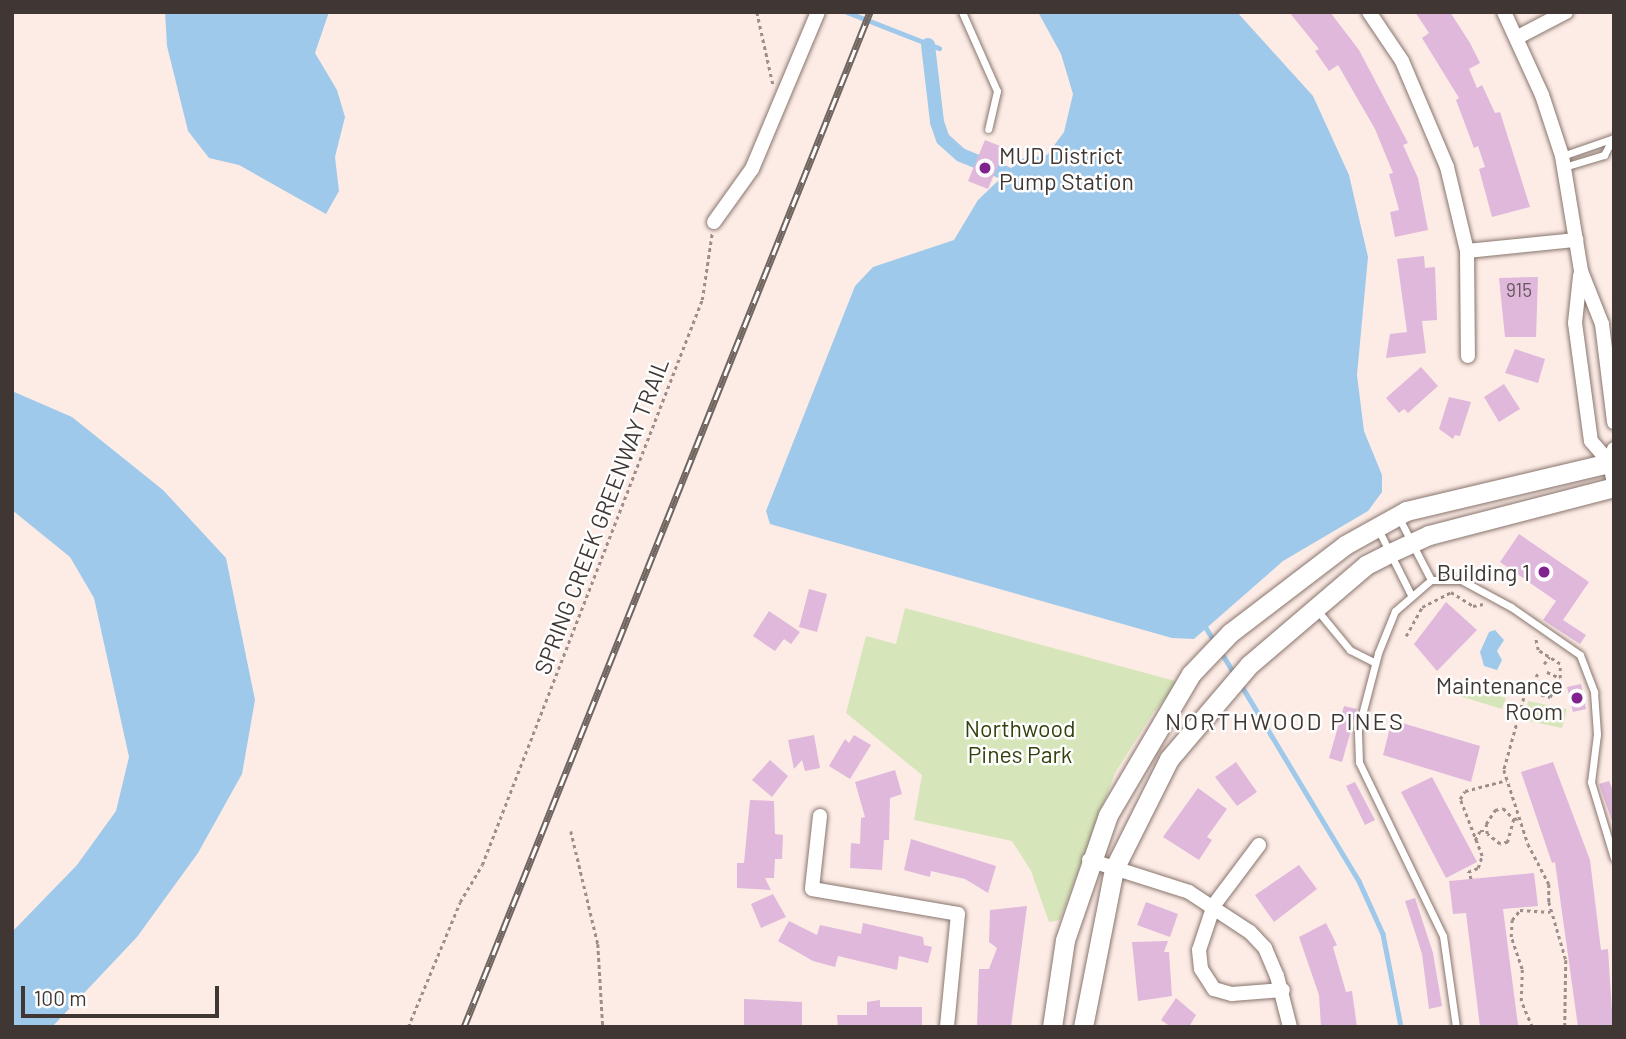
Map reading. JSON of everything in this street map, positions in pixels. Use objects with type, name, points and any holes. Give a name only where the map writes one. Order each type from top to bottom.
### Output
[{"type":"street","points":[[713,222],[752,169],[818,12]]},
{"type":"street","points":[[1370,12],[1402,61],[1429,115],[1447,167],[1467,251],[1468,356]]},
{"type":"street","points":[[1504,12],[1517,37],[1563,161],[1581,271],[1602,324],[1611,376],[1614,422]]},
{"type":"street","points":[[1517,37],[1566,12]]},
{"type":"street","points":[[1467,251],[1576,240]]},
{"type":"street","points":[[1083,1027],[1115,869],[1168,759],[1249,665],[1366,565],[1390,553],[1429,535],[1614,485],[1612,458],[1591,441],[1575,323],[1581,271]]},
{"type":"street","points":[[1052,1027],[1065,940],[1089,860],[1127,779],[1191,674],[1206,657],[1230,633],[1345,545],[1398,516],[1612,458]]},
{"type":"street","points":[[820,816],[812,890],[958,914],[947,1027]]},
{"type":"street","points":[[1259,845],[1213,905],[1199,950],[1200,969],[1214,989],[1232,994],[1283,990]]},
{"type":"street","points":[[1089,860],[1164,882],[1213,905],[1265,948],[1283,990],[1290,1027]]},
{"type":"lane","points":[[962,12],[997,91],[988,129]]},
{"type":"lane","points":[[1563,161],[1613,138]]},
{"type":"lane","points":[[1563,161],[1604,155],[1613,138]]},
{"type":"lane","points":[[1398,516],[1431,580]]},
{"type":"lane","points":[[1377,527],[1411,595]]},
{"type":"lane","points":[[1456,1027],[1443,936],[1359,762],[1358,730],[1375,663],[1395,611],[1431,580],[1461,580],[1511,607],[1580,655],[1594,692],[1597,734],[1591,782],[1614,858]]},
{"type":"lane","points":[[1315,607],[1350,650],[1375,663]]},
{"type":"path","points":[[757,12],[772,65],[773,91]]},
{"type":"path","name":"SPRING CREEK GREENWAY TRAIL","points":[[408,1027],[460,902],[482,865],[702,300],[713,222]]},
{"type":"path","points":[[1406,636],[1422,607],[1451,592],[1473,606],[1487,603]]},
{"type":"path","points":[[1525,628],[1535,634],[1538,650],[1560,664],[1560,678],[1550,696],[1528,691]]},
{"type":"path","points":[[1544,664],[1549,657]]},
{"type":"path","points":[[1547,672],[1560,678]]},
{"type":"path","points":[[1538,674],[1528,691],[1504,770],[1520,818],[1546,874],[1551,912],[1566,960],[1566,1027]]},
{"type":"path","points":[[1471,879],[1468,872],[1478,869],[1482,856],[1460,799],[1465,791],[1507,780]]},
{"type":"path","points":[[1503,808],[1514,819],[1508,842],[1500,844],[1487,831],[1486,824],[1495,810],[1503,808]]},
{"type":"path","points":[[1514,819],[1520,818]]},
{"type":"path","points":[[571,831],[598,944],[603,1027]]},
{"type":"path","points":[[1475,840],[1480,831],[1487,831]]},
{"type":"path","points":[[1532,1027],[1521,1001],[1522,969],[1511,937],[1513,920],[1520,910],[1541,908],[1551,912]]},
{"type":"green space","name":"Northwood Pines Park","points":[[905,608],[1179,682],[1153,713],[1115,773],[1060,920],[1049,922],[1031,871],[1012,841],[914,820],[922,775],[846,713],[866,636],[896,644]]},
{"type":"green space","points":[[1458,685],[1506,698],[1502,709],[1456,695]]},
{"type":"green space","points":[[1528,701],[1567,709],[1562,728],[1524,720]]},
{"type":"water","points":[[165,12],[329,12],[315,53],[337,90],[345,117],[335,157],[339,191],[326,214],[239,165],[209,158],[188,131],[167,46]]},
{"type":"water","points":[[1038,12],[1237,12],[1313,96],[1349,175],[1368,257],[1357,375],[1364,431],[1382,475],[1382,492],[1368,511],[1283,561],[1194,639],[1172,638],[770,524],[766,511],[855,286],[873,267],[954,240],[978,200],[1021,159],[1047,155],[1064,132],[1073,94],[1061,54]]},
{"type":"water","points":[[12,391],[72,417],[163,490],[226,558],[255,700],[242,774],[198,853],[137,937],[52,1027],[12,1027],[12,932],[77,865],[116,811],[129,757],[94,598],[70,557],[12,510]]},
{"type":"water","points":[[1495,630],[1504,640],[1497,651],[1502,660],[1497,670],[1484,666],[1480,652],[1489,632]]},
{"type":"building","points":[[1289,12],[1330,12],[1359,50],[1408,143],[1403,145],[1418,178],[1428,230],[1395,237],[1390,212],[1399,210],[1389,174],[1393,173],[1375,129],[1338,65],[1329,71],[1315,51],[1319,49]]},
{"type":"building","points":[[1415,12],[1450,12],[1470,43],[1480,63],[1469,69],[1477,88],[1482,85],[1495,113],[1500,112],[1530,207],[1492,217],[1479,169],[1485,167],[1478,146],[1474,148],[1456,100],[1459,98],[1422,38],[1429,33]]},
{"type":"building","name":"MUD District Pump Station","points":[[985,140],[1005,148],[988,189],[968,181]]},
{"type":"building","points":[[1424,256],[1425,268],[1435,267],[1437,320],[1422,321],[1426,353],[1386,358],[1390,334],[1407,332],[1397,259]]},
{"type":"building","points":[[1538,277],[1536,337],[1505,337],[1499,278]]},
{"type":"building","points":[[1515,349],[1545,359],[1538,383],[1505,373]]},
{"type":"building","points":[[1421,367],[1438,386],[1408,413],[1404,409],[1399,413],[1386,398]]},
{"type":"building","points":[[1504,384],[1520,409],[1499,422],[1484,397]]},
{"type":"building","points":[[1449,397],[1471,402],[1460,436],[1455,435],[1453,439],[1439,429]]},
{"type":"building","name":"Building 1","points":[[1519,534],[1589,582],[1563,620],[1586,635],[1580,644],[1543,620],[1556,601],[1500,562]]},
{"type":"building","points":[[809,589],[827,594],[817,632],[799,627]]},
{"type":"building","points":[[1446,602],[1477,630],[1437,671],[1414,644]]},
{"type":"building","points":[[769,611],[800,632],[791,644],[784,639],[775,651],[753,636]]},
{"type":"building","name":"Maintenance Room","points":[[1581,684],[1586,709],[1573,712],[1567,687]]},
{"type":"building","points":[[1344,706],[1357,709],[1342,762],[1329,758]]},
{"type":"building","points":[[1392,720],[1480,746],[1471,782],[1383,755]]},
{"type":"building","points":[[814,735],[820,768],[805,771],[802,760],[794,769],[788,740]]},
{"type":"building","points":[[854,735],[871,745],[850,779],[829,766],[845,739],[849,743]]},
{"type":"building","points":[[770,760],[788,776],[772,797],[752,780]]},
{"type":"building","points":[[1236,762],[1257,792],[1237,806],[1215,777]]},
{"type":"building","points":[[1553,762],[1590,860],[1601,950],[1608,949],[1613,1027],[1578,1027],[1555,862],[1552,863],[1521,772]]},
{"type":"building","points":[[895,770],[902,794],[890,798],[889,840],[884,840],[882,870],[850,868],[851,843],[860,844],[861,818],[865,817],[855,782]]},
{"type":"building","points":[[1432,777],[1477,862],[1446,878],[1401,792]]},
{"type":"building","points":[[1609,781],[1614,793],[1612,821],[1599,784]]},
{"type":"building","points":[[1355,782],[1375,820],[1365,825],[1346,786]]},
{"type":"building","points":[[1198,788],[1227,809],[1207,837],[1212,840],[1199,860],[1163,837]]},
{"type":"building","points":[[750,800],[774,801],[775,834],[783,835],[782,859],[775,859],[774,878],[765,878],[771,890],[737,888],[737,863],[744,863]]},
{"type":"building","points":[[911,839],[996,866],[988,893],[965,879],[931,871],[930,877],[904,870]]},
{"type":"building","points":[[1299,865],[1317,889],[1274,922],[1255,895]]},
{"type":"building","points":[[1534,873],[1538,906],[1503,909],[1518,1025],[1480,1027],[1466,913],[1453,914],[1449,881]]},
{"type":"building","points":[[773,894],[786,917],[761,928],[751,904]]},
{"type":"building","points":[[1415,898],[1433,953],[1442,1006],[1429,1009],[1422,954],[1405,901]]},
{"type":"building","points":[[1146,902],[1178,914],[1170,937],[1137,925]]},
{"type":"building","points":[[1027,906],[1011,1027],[977,1027],[979,969],[989,969],[997,948],[989,942],[990,910]]},
{"type":"building","points":[[789,921],[817,935],[820,925],[861,934],[863,923],[923,937],[924,945],[932,947],[928,963],[899,956],[897,970],[838,956],[835,967],[813,961],[778,941]]},
{"type":"building","points":[[1326,923],[1337,945],[1333,947],[1346,992],[1352,991],[1357,1027],[1321,1027],[1319,995],[1299,937]]},
{"type":"building","points":[[1168,941],[1164,952],[1169,952],[1172,996],[1138,1001],[1132,942]]},
{"type":"building","points":[[1176,998],[1196,1015],[1189,1027],[1171,1027],[1161,1020]]},
{"type":"building","points":[[744,999],[802,1002],[802,1027],[744,1027]]},
{"type":"building","points":[[880,1000],[880,1007],[922,1007],[922,1027],[838,1027],[837,1015],[867,1015],[867,1002]]},
{"type":"waterway","points":[[847,12],[939,48]]},
{"type":"waterway","points":[[928,45],[937,122],[943,139],[961,155],[1022,180]]},
{"type":"waterway","points":[[1203,623],[1215,642]]},
{"type":"waterway","points":[[1220,650],[1233,672]]},
{"type":"waterway","points":[[1240,683],[1359,881],[1383,934],[1401,1027]]},
{"type":"railway","points":[[464,1027],[870,12]]},
{"type":"place","name":"MUD District Pump Station","points":[[985,168]]},
{"type":"place","name":"Building 1","points":[[1544,572]]},
{"type":"place","name":"Maintenance Room","points":[[1577,698]]},
{"type":"district","name":"NORTHWOOD PINES","points":[[1285,721]]}]
